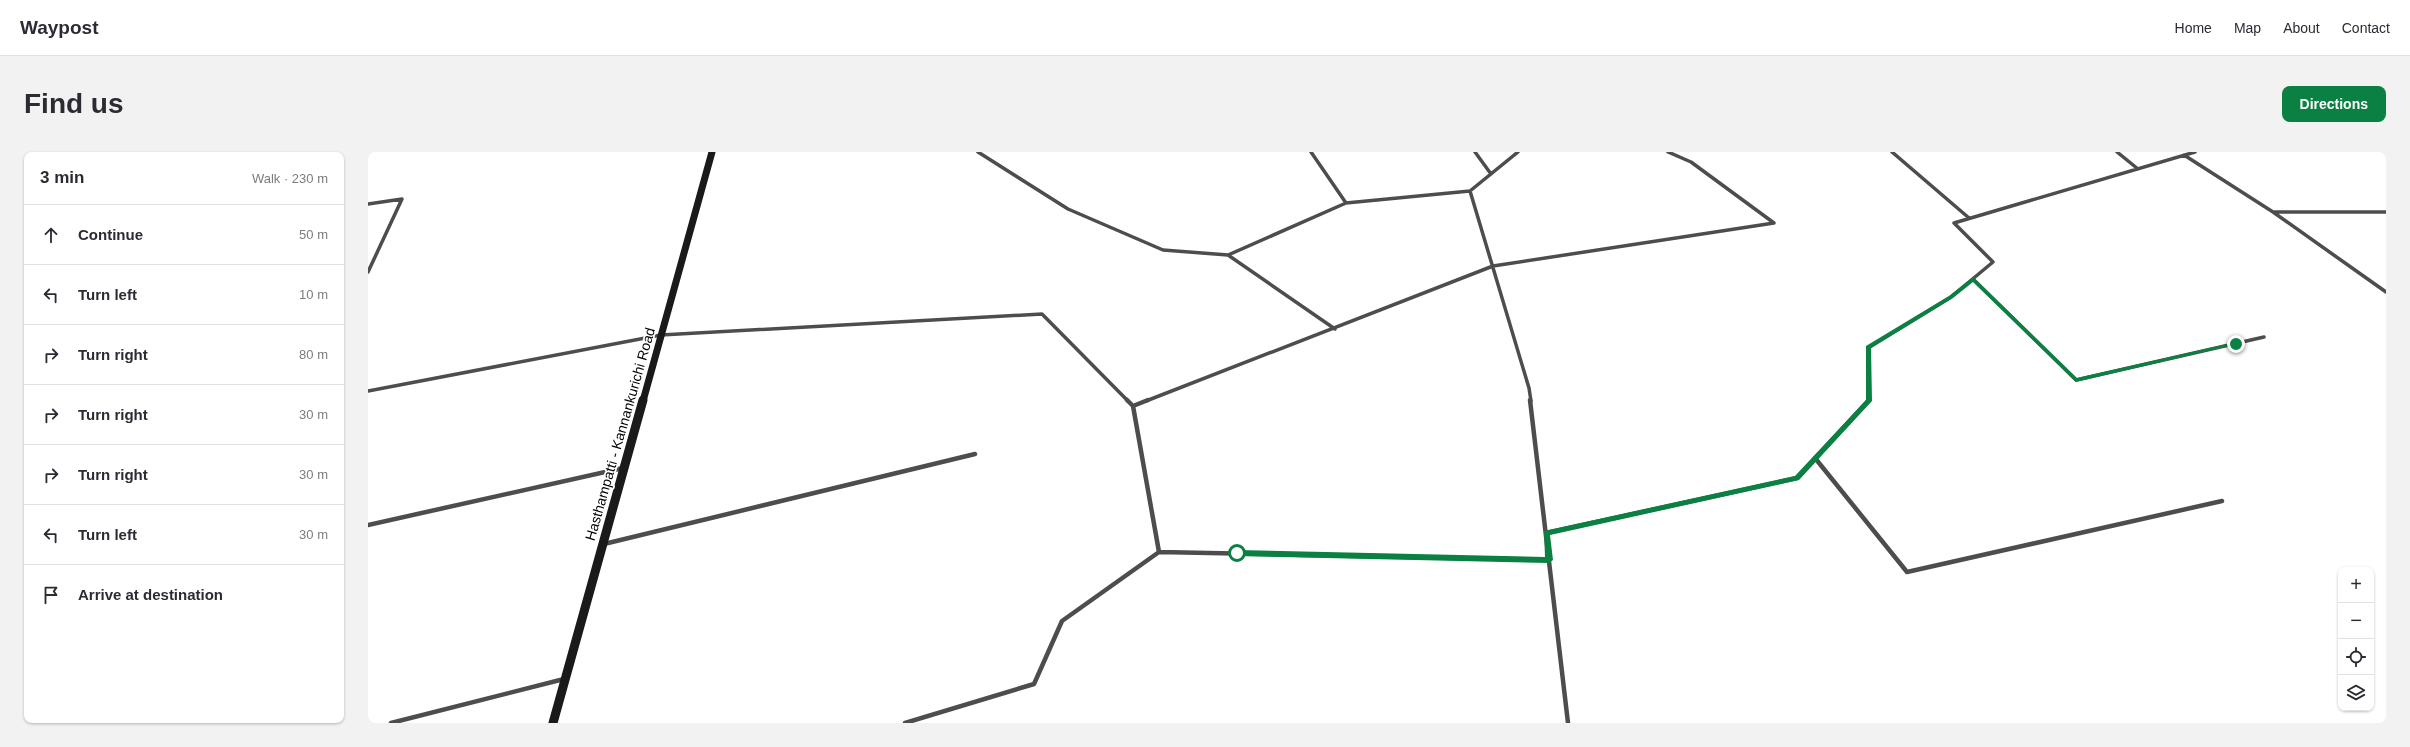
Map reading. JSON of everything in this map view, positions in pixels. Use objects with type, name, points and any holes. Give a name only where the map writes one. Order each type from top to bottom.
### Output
[{"type":"main road","name":"Hasthampatti - Kannankurichi Road","points":[[552,723],[712,152]]},
{"type":"street","points":[[978,152],[1068,209],[1164,250],[1228,255],[1346,203],[1470,191],[1518,152]]},
{"type":"street","points":[[1311,152],[1346,203]]},
{"type":"street","points":[[1475,152],[1491,174]]},
{"type":"street","points":[[1133,406],[1335,329],[1492,266],[1774,223],[1691,162],[1668,152]]},
{"type":"street","points":[[1892,152],[1969,218]]},
{"type":"street","points":[[2117,152],[2138,169]]},
{"type":"street","points":[[1546,533],[1797,478],[1869,401],[1868,348],[1951,297],[1993,262],[1954,223],[2195,152]]},
{"type":"street","points":[[2184,155],[2273,212],[2386,292]]},
{"type":"street","points":[[1470,191],[1529,388],[1568,723]]},
{"type":"street","points":[[368,204],[402,199],[368,272]]},
{"type":"street","points":[[2273,212],[2386,212]]},
{"type":"street","points":[[1228,255],[1335,329]]},
{"type":"street","points":[[1973,279],[2076,380],[2264,337]]},
{"type":"street","points":[[368,392],[661,335],[1042,314],[1133,406],[1159,552]]},
{"type":"street","points":[[602,544],[975,454]]},
{"type":"street","points":[[1815,458],[1907,572],[2222,500]]},
{"type":"street","points":[[368,525],[624,468]]},
{"type":"street","points":[[905,723],[1034,684],[1062,621],[1159,552],[1549,560]]},
{"type":"street","points":[[391,723],[565,678]]},
{"type":"route","points":[[1237,553],[1549,560],[1546,533],[1797,478],[1869,401],[1868,348],[1951,297],[1973,279],[2076,380],[2236,344]]}]
